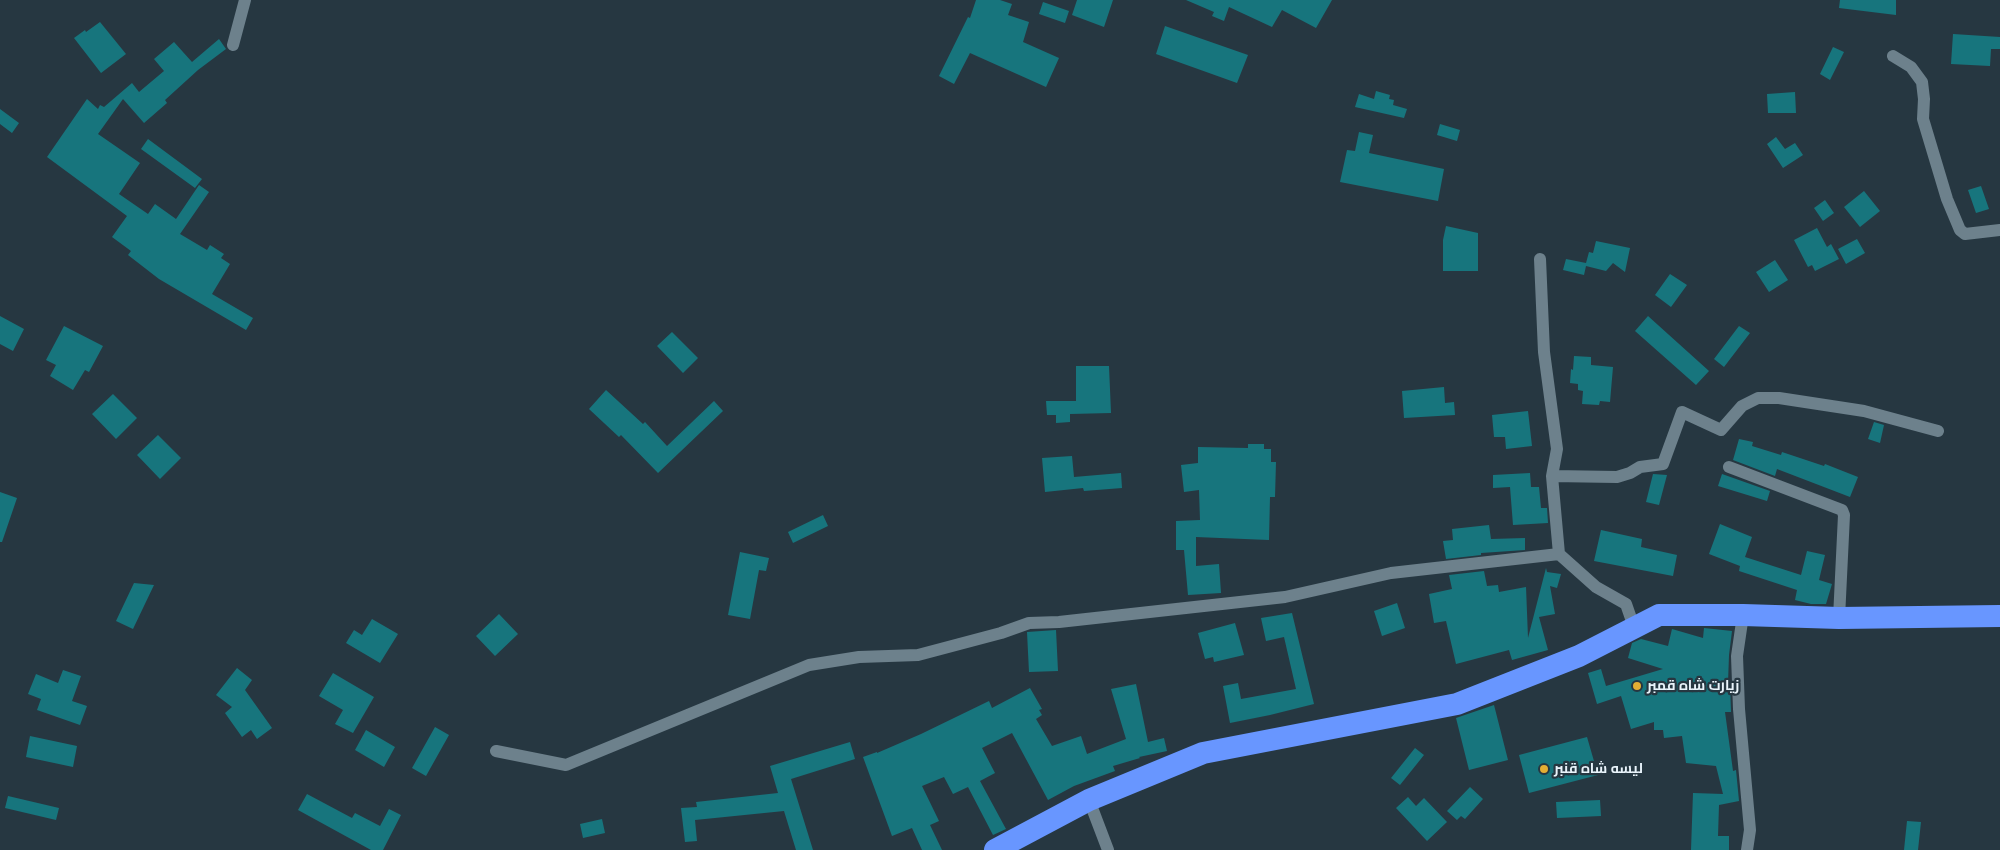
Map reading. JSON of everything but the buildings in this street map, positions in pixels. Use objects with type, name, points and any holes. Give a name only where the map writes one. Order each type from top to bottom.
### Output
[{"type":"highway","points":[[995,850],[1089,800],[1203,753],[1457,704],[1579,656],[1659,615],[1839,618],[2000,616]]},
{"type":"street","points":[[233,45],[245,0]]},
{"type":"street","points":[[1893,56],[1911,68],[1922,82],[1924,99],[1923,119],[1947,199],[1960,230],[1965,234],[2000,230]]},
{"type":"street","points":[[1540,259],[1544,352],[1557,450],[1552,476],[1559,554],[1596,587],[1626,604],[1634,627]]},
{"type":"street","points":[[1552,476],[1617,477],[1630,473],[1640,467],[1663,464],[1682,412],[1721,430],[1742,406],[1758,398],[1779,398],[1864,412],[1938,431]]},
{"type":"street","points":[[1729,467],[1842,510],[1844,515],[1839,618]]},
{"type":"street","points":[[496,751],[566,765],[809,665],[859,657],[918,655],[1000,633],[1029,623],[1059,622],[1285,597],[1392,573],[1559,554]]},
{"type":"street","points":[[1743,615],[1737,656],[1739,709],[1750,830],[1747,850]]},
{"type":"street","points":[[1089,800],[1108,850]]},
{"type":"place","name":"زیارت شاه قمبر","points":[[1637,686]]},
{"type":"place","name":"لیسه شاه قنبر","points":[[1544,769]]}]
